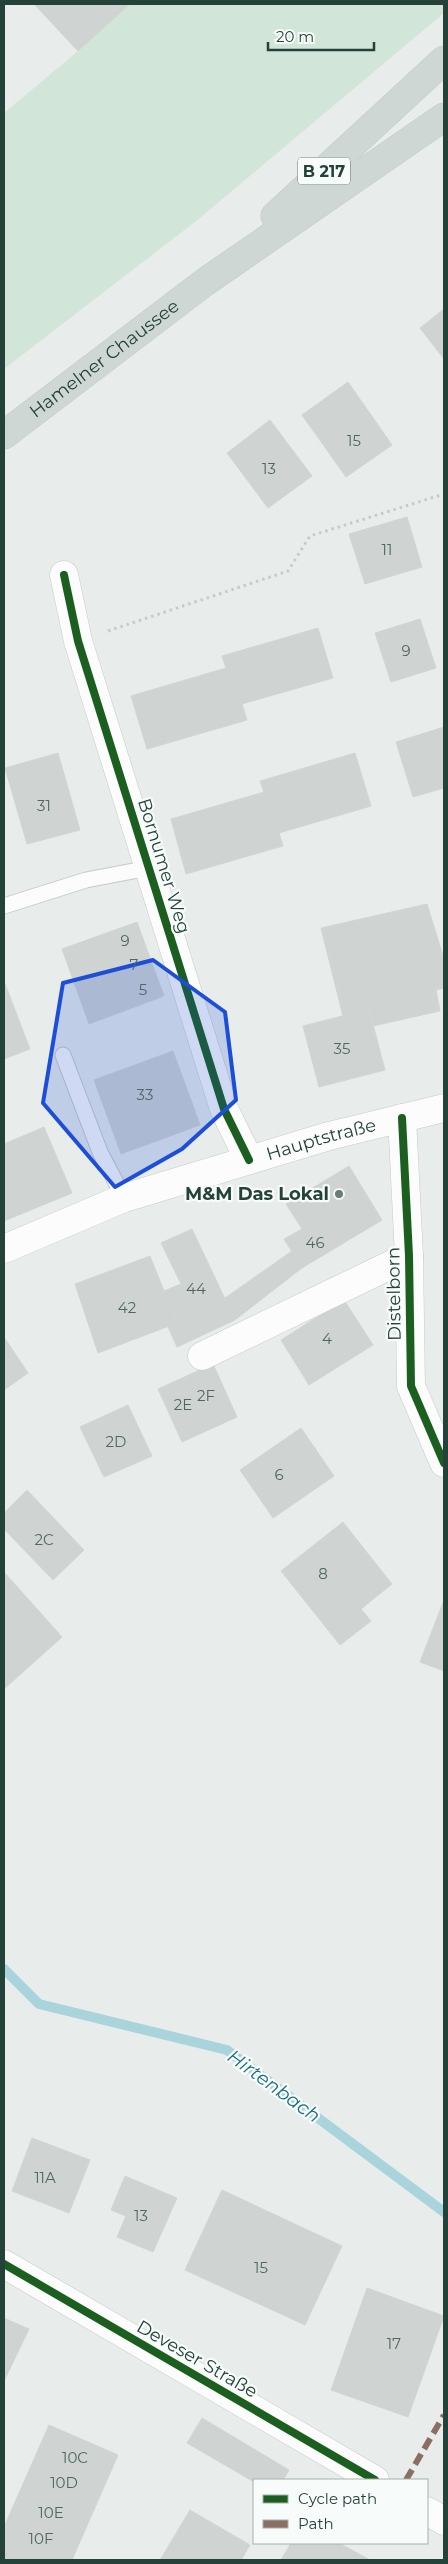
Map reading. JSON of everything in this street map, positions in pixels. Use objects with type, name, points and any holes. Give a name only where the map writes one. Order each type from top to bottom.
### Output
[{"type":"main road","name":"Hamelner Chaussee","points":[[204,282],[444,60]]},
{"type":"main road","name":"Hamelner Chaussee","points":[[4,435],[204,282],[444,117]]},
{"type":"street","name":"Bornumer Weg","points":[[64,576],[78,640],[224,1109],[249,1160]]},
{"type":"street","name":"Hauptstraße","points":[[4,1249],[124,1198],[329,1136],[444,1108]]},
{"type":"street","name":"Distelborn","points":[[402,1118],[409,1256],[411,1386],[444,1463]]},
{"type":"street","name":"Distelborn","points":[[202,1356],[409,1256]]},
{"type":"street","name":"Deveser Straße","points":[[4,2264],[373,2479]]},
{"type":"street","points":[[428,2512],[444,2521]]},
{"type":"lane","points":[[4,906],[86,880],[150,868]]},
{"type":"lane","points":[[63,1055],[100,1152],[124,1198]]},
{"type":"path","points":[[78,640],[288,571],[310,536],[444,494]]},
{"type":"highlighted area","points":[[153,960],[225,1012],[236,1100],[182,1149],[115,1187],[43,1103],[63,983]]},
{"type":"green space","points":[[130,4],[444,4],[444,13],[195,222],[4,369],[4,113],[78,51]]},
{"type":"building","points":[[34,4],[130,4],[78,51]]},
{"type":"building","points":[[444,309],[444,359],[420,328]]},
{"type":"building","points":[[348,382],[392,445],[346,477],[302,415]]},
{"type":"building","points":[[270,420],[312,476],[268,508],[227,453]]},
{"type":"building","points":[[407,517],[422,567],[365,584],[349,534]]},
{"type":"building","points":[[420,619],[436,668],[391,682],[375,633]]},
{"type":"building","points":[[318,628],[333,678],[242,704],[247,720],[147,749],[131,696],[226,668],[222,656]]},
{"type":"building","points":[[444,727],[444,788],[413,797],[396,742]]},
{"type":"building","points":[[58,753],[80,830],[27,844],[5,768]]},
{"type":"building","points":[[355,753],[371,806],[279,833],[283,846],[186,874],[171,819],[264,792],[260,781]]},
{"type":"building","points":[[427,904],[444,959],[444,988],[436,990],[440,1011],[373,1026],[369,1009],[343,1016],[321,928]]},
{"type":"building","points":[[137,922],[164,996],[89,1024],[62,949]]},
{"type":"building","points":[[4,981],[30,1049],[4,1059]]},
{"type":"building","points":[[369,1009],[385,1070],[319,1087],[303,1026]]},
{"type":"building","points":[[173,1051],[200,1125],[121,1154],[94,1080]]},
{"type":"building","points":[[44,1127],[72,1193],[4,1221],[4,1144]]},
{"type":"building","points":[[349,1166],[382,1220],[302,1268],[284,1239],[302,1229],[286,1204]]},
{"type":"building","points":[[192,1229],[235,1320],[177,1347],[168,1327],[177,1323],[164,1291],[181,1284],[161,1243]]},
{"type":"building","points":[[292,1251],[302,1268],[235,1320],[225,1298]]},
{"type":"building","points":[[150,1256],[177,1323],[98,1353],[75,1284]]},
{"type":"building","points":[[344,1300],[373,1345],[309,1385],[281,1340]]},
{"type":"building","points":[[4,1337],[28,1373],[4,1390]]},
{"type":"building","points":[[213,1364],[237,1417],[182,1442],[158,1389]]},
{"type":"building","points":[[128,1405],[152,1456],[104,1477],[80,1427]]},
{"type":"building","points":[[301,1428],[334,1476],[273,1518],[240,1470]]},
{"type":"building","points":[[27,1490],[84,1550],[53,1580],[4,1529],[4,1513]]},
{"type":"building","points":[[343,1522],[392,1584],[361,1609],[371,1621],[340,1645],[281,1571]]},
{"type":"building","points":[[4,1572],[62,1637],[4,1689]]},
{"type":"building","points":[[444,1600],[444,1671],[420,1662]]},
{"type":"building","points":[[32,2138],[90,2160],[69,2213],[12,2191]]},
{"type":"building","points":[[125,2176],[177,2198],[153,2252],[117,2237],[126,2216],[111,2210]]},
{"type":"building","points":[[222,2190],[342,2246],[305,2325],[185,2270]]},
{"type":"building","points":[[367,2288],[444,2316],[408,2417],[331,2390]]},
{"type":"building","points":[[4,2318],[29,2329],[4,2381]]},
{"type":"building","points":[[202,2418],[289,2470],[284,2479],[253,2479],[253,2481],[187,2443]]},
{"type":"building","points":[[49,2425],[118,2455],[72,2560],[4,2560],[4,2527]]},
{"type":"building","points":[[190,2510],[250,2545],[241,2560],[160,2560]]},
{"type":"building","points":[[290,2544],[341,2544],[370,2560],[281,2560]]},
{"type":"waterway","name":"Hirtenbach","points":[[4,1969],[39,2004],[227,2050],[444,2212]]},
{"type":"marked path","points":[[407,2479],[444,2415]]},
{"type":"cycle path","points":[[64,575],[78,641],[224,1109],[249,1160]]},
{"type":"cycle path","points":[[402,1118],[409,1256],[411,1386],[444,1463]]},
{"type":"cycle path","points":[[4,2264],[373,2479]]},
{"type":"place","name":"M&M Das Lokal","points":[[339,1194]]}]
